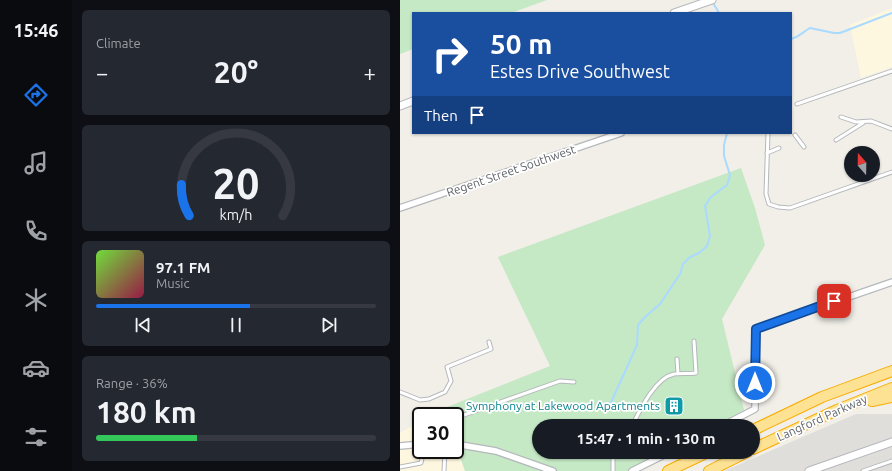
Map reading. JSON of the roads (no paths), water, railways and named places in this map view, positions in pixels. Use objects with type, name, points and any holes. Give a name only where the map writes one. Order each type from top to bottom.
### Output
[{"type":"highway","points":[[822,397],[892,364]]},
{"type":"highway","name":"Langford Parkway","points":[[760,427],[822,397],[892,371]]},
{"type":"highway","name":"Langford Parkway","points":[[760,446],[837,410],[892,388]]},
{"type":"highway","points":[[837,410],[892,397]]},
{"type":"highway","points":[[668,471],[693,459]]},
{"type":"highway","points":[[709,471],[733,459]]},
{"type":"street","points":[[677,12],[712,0]]},
{"type":"street","points":[[400,106],[412,101]]},
{"type":"street","name":"Regent Street Southwest","points":[[400,208],[618,134]]},
{"type":"street","points":[[736,419],[755,409],[756,329],[892,282]]},
{"type":"street","points":[[808,471],[892,442]]},
{"type":"street","points":[[400,446],[412,445]]},
{"type":"street","points":[[464,446],[496,451],[553,471]]},
{"type":"street","points":[[632,471],[656,459]]},
{"type":"lane","points":[[797,104],[892,71]]},
{"type":"lane","points":[[841,117],[856,122],[871,121],[892,129]]},
{"type":"lane","points":[[836,140],[864,122]]},
{"type":"lane","points":[[768,134],[766,194],[769,204],[778,207],[790,208],[892,172]]},
{"type":"lane","points":[[795,135],[804,147]]},
{"type":"lane","points":[[767,153],[779,148]]},
{"type":"lane","points":[[636,419],[644,402],[664,378],[673,374],[696,373],[694,341]]},
{"type":"lane","points":[[400,392],[420,400],[429,399],[445,392],[451,381],[446,367],[491,349],[489,342]]},
{"type":"lane","points":[[677,358],[678,374]]},
{"type":"lane","points":[[464,415],[560,381],[574,382]]},
{"type":"lane","points":[[400,467],[421,463],[422,459]]},
{"type":"lane","points":[[444,459],[444,471]]},
{"type":"lane","points":[[612,471],[613,459]]},
{"type":"lane","points":[[863,471],[892,461]]},
{"type":"waterway","points":[[712,1],[718,12]]},
{"type":"waterway","points":[[792,39],[799,36],[810,28],[840,33],[892,13]]},
{"type":"waterway","points":[[608,409],[637,345],[638,325],[660,304],[680,274],[683,264],[690,257],[699,253],[707,246],[710,236],[705,206],[711,197],[727,185],[730,175],[724,156],[724,145],[727,134]]},
{"type":"place","name":"Symphony at Lakewood Apartments","points":[[674,406]]}]
